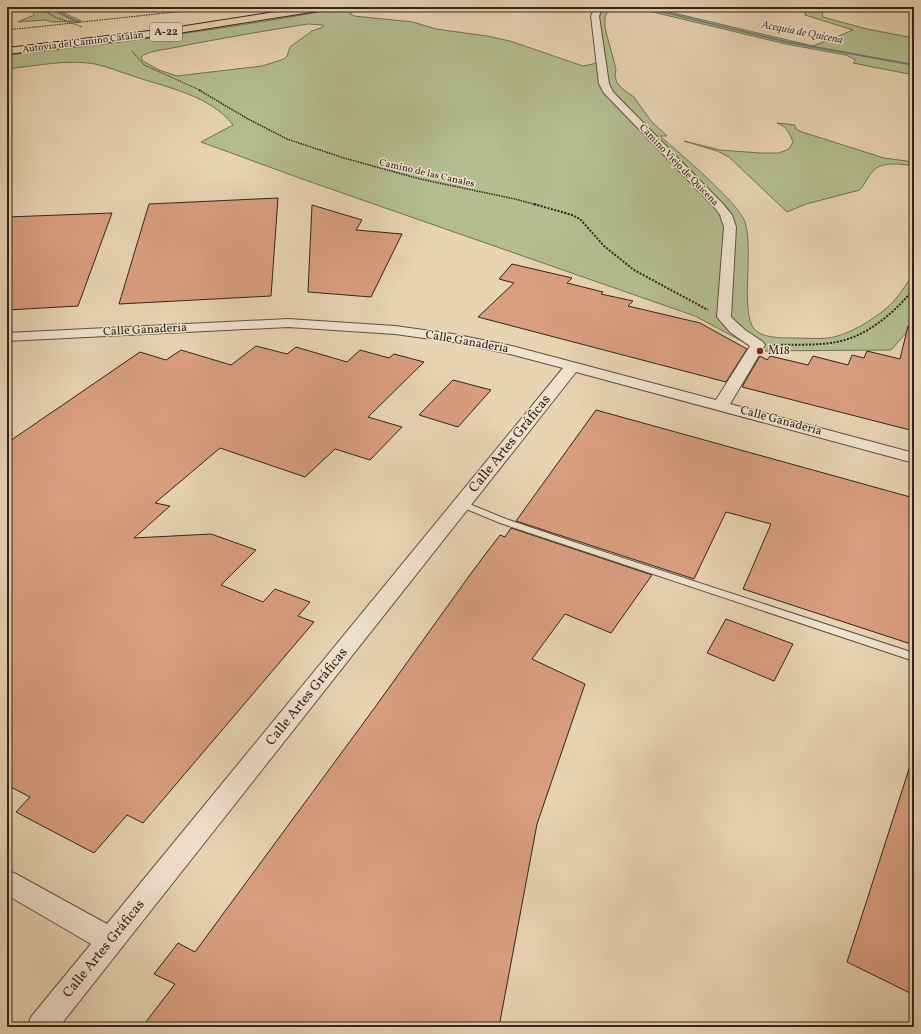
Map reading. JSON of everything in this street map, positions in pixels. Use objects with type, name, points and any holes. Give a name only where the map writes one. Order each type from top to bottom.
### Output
[{"type":"highway","name":"Autovía del Camino Catalán","points":[[7,42],[131,29],[275,7]]},
{"type":"highway","name":"Autovía del Camino Catalán","points":[[7,51],[124,38],[251,20],[324,7]]},
{"type":"street","name":"Camino Viejo de Quicena","points":[[599,7],[594,16],[604,84],[609,93],[726,215],[730,227],[724,317]]},
{"type":"street","points":[[721,405],[758,345],[740,334],[724,317]]},
{"type":"street","name":"Calle Ganadería","points":[[7,337],[288,323],[395,330],[453,338],[512,350],[914,458]]},
{"type":"street","name":"Calle Artes Gráficas","points":[[42,1027],[573,366]]},
{"type":"street","points":[[7,882],[111,941]]},
{"type":"lane","points":[[462,504],[503,521],[914,657]]},
{"type":"path","points":[[37,7],[55,17],[85,28]]},
{"type":"path","points":[[7,30],[222,7]]},
{"type":"path","name":"Camino de las Canales","points":[[131,48],[135,56],[144,65],[201,91],[248,119],[287,139],[344,158],[397,173],[530,203],[572,215],[580,219],[604,246],[634,270],[700,307],[724,317]]},
{"type":"path","points":[[758,345],[838,342],[850,338],[884,318],[899,306],[914,288]]},
{"type":"green space","points":[[32,7],[62,7],[56,9],[81,21],[52,22],[45,20],[18,22],[34,15]]},
{"type":"green space","points":[[346,7],[380,7],[355,10],[350,14],[354,16],[413,22],[436,29],[487,36],[510,41],[583,66],[597,62],[592,18],[595,7],[610,7],[605,17],[605,28],[616,69],[615,76],[617,83],[634,97],[651,121],[667,136],[660,136],[693,165],[732,203],[745,222],[748,248],[748,309],[750,320],[754,329],[757,332],[767,336],[783,338],[828,338],[845,334],[872,319],[893,302],[914,272],[914,324],[891,350],[760,351],[695,316],[305,180],[201,142],[233,125],[224,115],[213,107],[189,94],[95,64],[74,62],[7,69],[7,55],[177,34],[261,22]],"holes":[[[308,24],[323,25],[323,27],[312,31],[290,47],[287,56],[284,59],[262,66],[177,76],[159,70],[143,61],[141,57],[147,53],[155,51],[240,35]]]},
{"type":"green space","points":[[632,7],[648,7],[813,46],[853,30],[805,15],[805,13],[814,7],[831,7],[822,14],[823,17],[867,29],[914,38],[914,75],[853,63],[856,60],[846,55],[786,44]]},
{"type":"green space","points":[[777,123],[795,125],[796,129],[802,132],[884,158],[914,162],[914,166],[887,164],[881,166],[871,173],[860,190],[806,204],[787,212],[729,157],[717,151],[684,141],[720,150],[779,153],[789,149],[793,142],[787,130]]},
{"type":"building","points":[[278,198],[271,296],[119,304],[149,204]]},
{"type":"building","points":[[312,205],[362,220],[356,230],[402,234],[371,297],[308,292]]},
{"type":"building","points":[[112,213],[78,306],[7,310],[7,217]]},
{"type":"building","points":[[512,264],[572,278],[567,283],[603,292],[601,294],[633,301],[628,306],[700,323],[747,349],[726,382],[478,317],[514,283],[499,279]]},
{"type":"building","points":[[908,326],[914,327],[914,431],[742,387],[760,356],[767,360],[770,356],[808,365],[813,356],[848,365],[852,355],[864,358],[867,351],[900,359]]},
{"type":"building","points":[[256,346],[287,354],[296,347],[347,362],[360,350],[389,358],[394,354],[424,362],[368,417],[402,427],[370,460],[335,449],[305,477],[220,448],[155,503],[170,506],[134,538],[211,534],[256,550],[221,585],[263,602],[275,589],[310,602],[298,616],[314,622],[143,823],[127,815],[94,853],[16,812],[30,797],[7,785],[7,443],[140,352],[166,360],[181,350],[231,365]]},
{"type":"building","points":[[453,380],[491,390],[458,427],[419,415]]},
{"type":"building","points":[[596,410],[914,498],[914,645],[743,589],[771,524],[726,512],[694,579],[516,521]]},
{"type":"building","points":[[511,528],[652,575],[611,633],[565,614],[532,659],[585,684],[537,824],[499,1027],[142,1027],[175,984],[154,974],[178,943],[195,952],[373,710],[472,572],[500,535],[505,537]]},
{"type":"building","points":[[726,619],[793,644],[774,681],[707,653]]},
{"type":"building","points":[[910,766],[914,767],[914,995],[847,962]]},
{"type":"waterway","points":[[47,7],[78,22]]},
{"type":"waterway","name":"Acequia de Quicena","points":[[640,7],[787,42],[914,65]]},
{"type":"place","name":"M18","points":[[760,351]]}]
